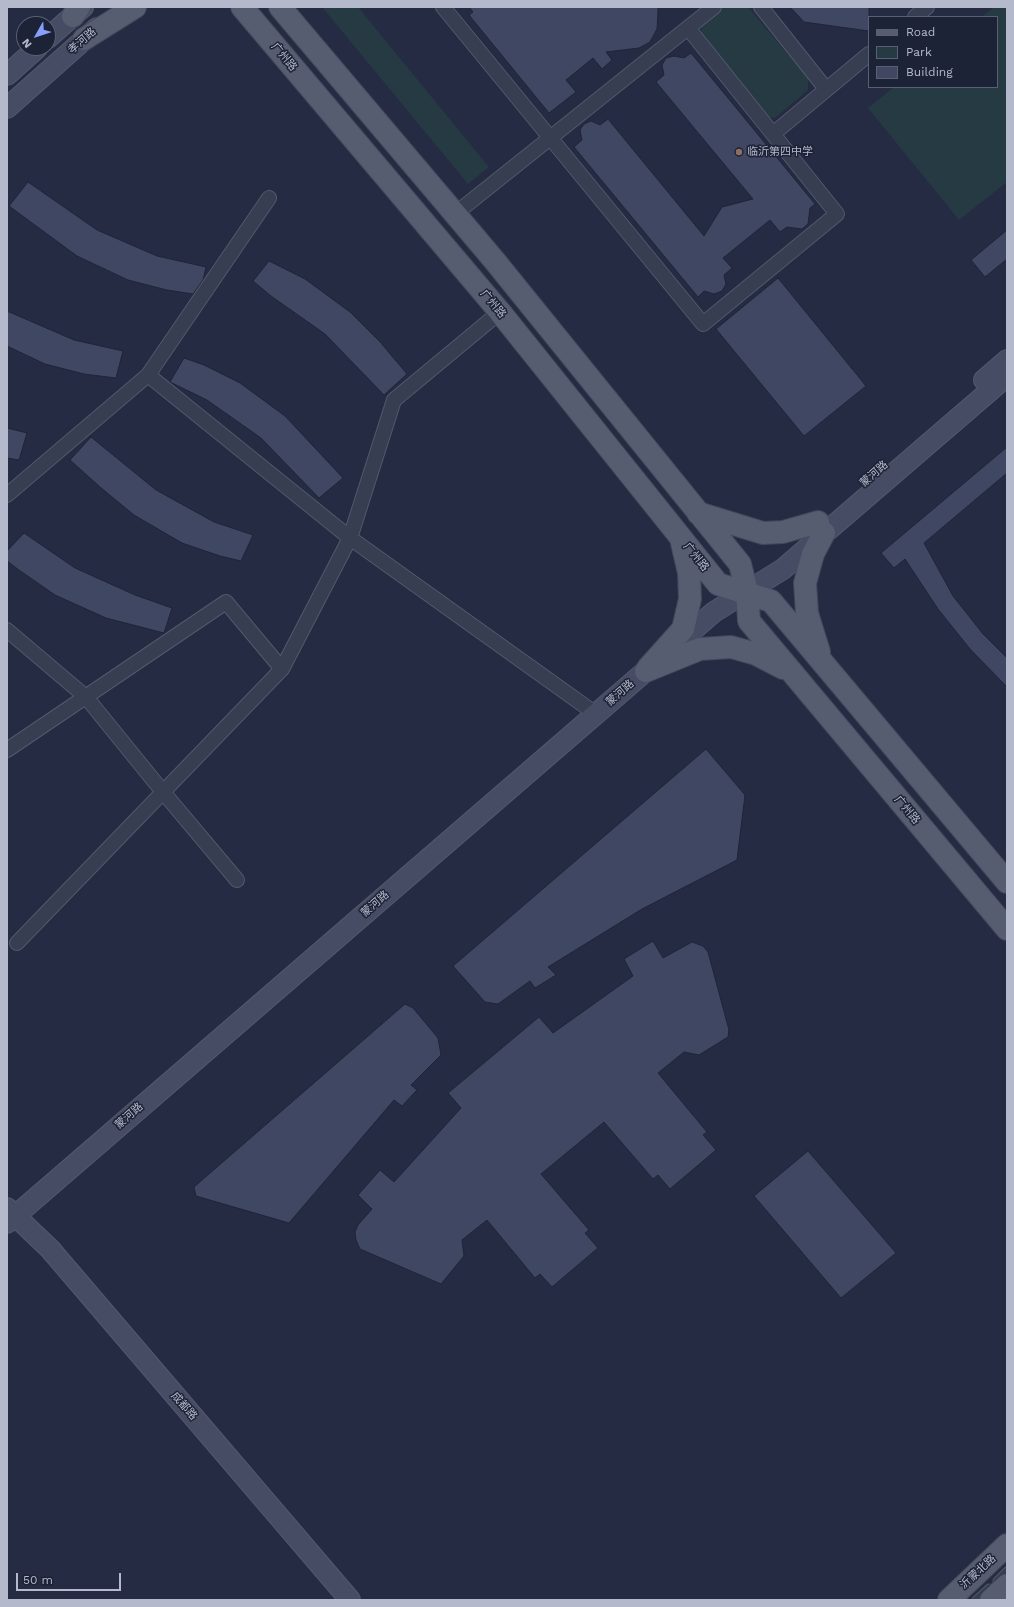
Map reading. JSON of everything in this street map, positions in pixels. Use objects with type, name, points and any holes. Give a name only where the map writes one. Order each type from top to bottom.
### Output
[{"type":"main road","points":[[84,39],[135,7]]},
{"type":"main road","points":[[225,7],[271,42]]},
{"type":"main road","name":"广州路","points":[[242,7],[500,312],[718,584],[747,592],[771,601],[1007,882]]},
{"type":"main road","name":"广州路","points":[[286,12],[455,214],[740,564],[747,592],[749,621],[1007,929]]},
{"type":"main road","points":[[698,513],[763,533],[821,527],[805,583],[807,613],[822,661]]},
{"type":"main road","points":[[646,671],[683,629],[690,599],[689,573],[681,538]]},
{"type":"main road","points":[[646,671],[700,649],[731,647],[756,654],[794,674]]},
{"type":"main road","name":"沂蒙北路","points":[[949,1600],[1007,1545]]},
{"type":"main road","points":[[991,1600],[1007,1585]]},
{"type":"street","name":"孝河路","points":[[7,108],[121,7]]},
{"type":"street","points":[[443,7],[703,324],[837,214],[688,28]]},
{"type":"street","points":[[455,214],[714,7]]},
{"type":"street","points":[[762,7],[826,90]]},
{"type":"street","points":[[916,16],[927,7]]},
{"type":"street","points":[[56,31],[78,10]]},
{"type":"street","points":[[773,134],[868,55]]},
{"type":"street","points":[[7,75],[28,56]]},
{"type":"street","points":[[7,495],[148,375],[269,198]]},
{"type":"street","points":[[17,943],[282,669],[350,538],[394,400],[500,312]]},
{"type":"street","name":"蒙河路","points":[[821,527],[1007,360]]},
{"type":"street","points":[[148,375],[350,538],[596,714]]},
{"type":"street","name":"蒙河路","points":[[9,1212],[714,612],[747,592],[774,559],[821,527],[1007,376]]},
{"type":"street","points":[[7,750],[226,602],[282,669]]},
{"type":"street","points":[[7,630],[86,697],[237,880]]},
{"type":"street","name":"成都路","points":[[9,1212],[40,1255],[339,1600]]},
{"type":"street","name":"成都路","points":[[9,1212],[50,1249],[350,1600]]},
{"type":"lane","points":[[976,1600],[1007,1571]]},
{"type":"green space","points":[[322,7],[358,7],[489,167],[468,184]]},
{"type":"green space","points":[[723,7],[748,7],[808,78],[808,90],[775,118],[769,117],[702,34],[701,26]]},
{"type":"green space","points":[[994,7],[1007,7],[1007,182],[959,220],[868,108],[893,88],[998,88],[998,16],[982,16]]},
{"type":"building","points":[[469,7],[658,7],[657,29],[650,42],[639,48],[606,52],[612,60],[602,69],[593,58],[566,80],[576,92],[549,113],[469,15],[473,12]]},
{"type":"building","points":[[790,7],[869,7],[868,31],[804,22]]},
{"type":"building","points":[[691,53],[815,204],[810,208],[808,224],[802,229],[787,227],[780,232],[770,220],[723,258],[732,268],[724,275],[726,284],[722,291],[714,294],[704,291],[698,297],[574,147],[582,140],[580,130],[584,124],[591,121],[600,125],[608,119],[704,236],[722,207],[753,199],[656,82],[664,75],[662,65],[666,58],[674,56],[684,58]]},
{"type":"building","points":[[28,182],[97,230],[157,256],[206,267],[203,280],[193,294],[167,290],[128,280],[77,256],[9,206]]},
{"type":"building","points":[[1007,230],[1007,259],[985,277],[971,260]]},
{"type":"building","points":[[269,261],[305,279],[350,312],[381,343],[407,374],[384,395],[325,334],[271,296],[253,281]]},
{"type":"building","points":[[778,278],[866,386],[804,436],[716,329]]},
{"type":"building","points":[[7,311],[74,340],[123,351],[116,378],[84,374],[45,364],[7,346]]},
{"type":"building","points":[[184,358],[204,365],[240,383],[285,416],[343,478],[319,498],[261,438],[207,400],[170,382]]},
{"type":"building","points":[[7,428],[27,433],[19,460],[7,458]]},
{"type":"building","points":[[91,437],[156,490],[214,522],[253,535],[241,561],[220,556],[182,543],[134,515],[100,487],[70,460]]},
{"type":"building","points":[[1007,447],[1007,473],[924,543],[953,596],[983,634],[1007,658],[1007,687],[970,649],[938,609],[905,559],[894,568],[881,553]]},
{"type":"building","points":[[24,533],[75,568],[135,595],[172,608],[164,633],[106,618],[55,595],[19,570],[7,561],[7,551]]},
{"type":"building","points":[[706,749],[745,795],[737,860],[642,909],[548,967],[556,975],[535,988],[530,981],[498,1004],[485,1002],[453,966]]},
{"type":"building","points":[[653,941],[663,958],[692,942],[703,946],[708,952],[729,1030],[728,1037],[699,1055],[684,1052],[658,1073],[707,1132],[703,1135],[716,1150],[670,1189],[658,1175],[653,1179],[604,1122],[541,1174],[589,1230],[585,1233],[598,1248],[552,1287],[540,1274],[535,1278],[487,1220],[462,1240],[464,1256],[441,1284],[360,1249],[356,1240],[355,1232],[358,1225],[372,1209],[358,1195],[380,1170],[394,1182],[461,1108],[448,1093],[539,1017],[553,1033],[633,976],[624,959]]},
{"type":"building","points":[[405,1004],[413,1008],[438,1038],[441,1055],[411,1085],[417,1090],[402,1106],[394,1100],[289,1223],[196,1196],[194,1187]]},
{"type":"building","points":[[808,1151],[896,1253],[841,1298],[754,1196]]},
{"type":"place","name":"临沂第四中学","points":[[739,152]]}]
